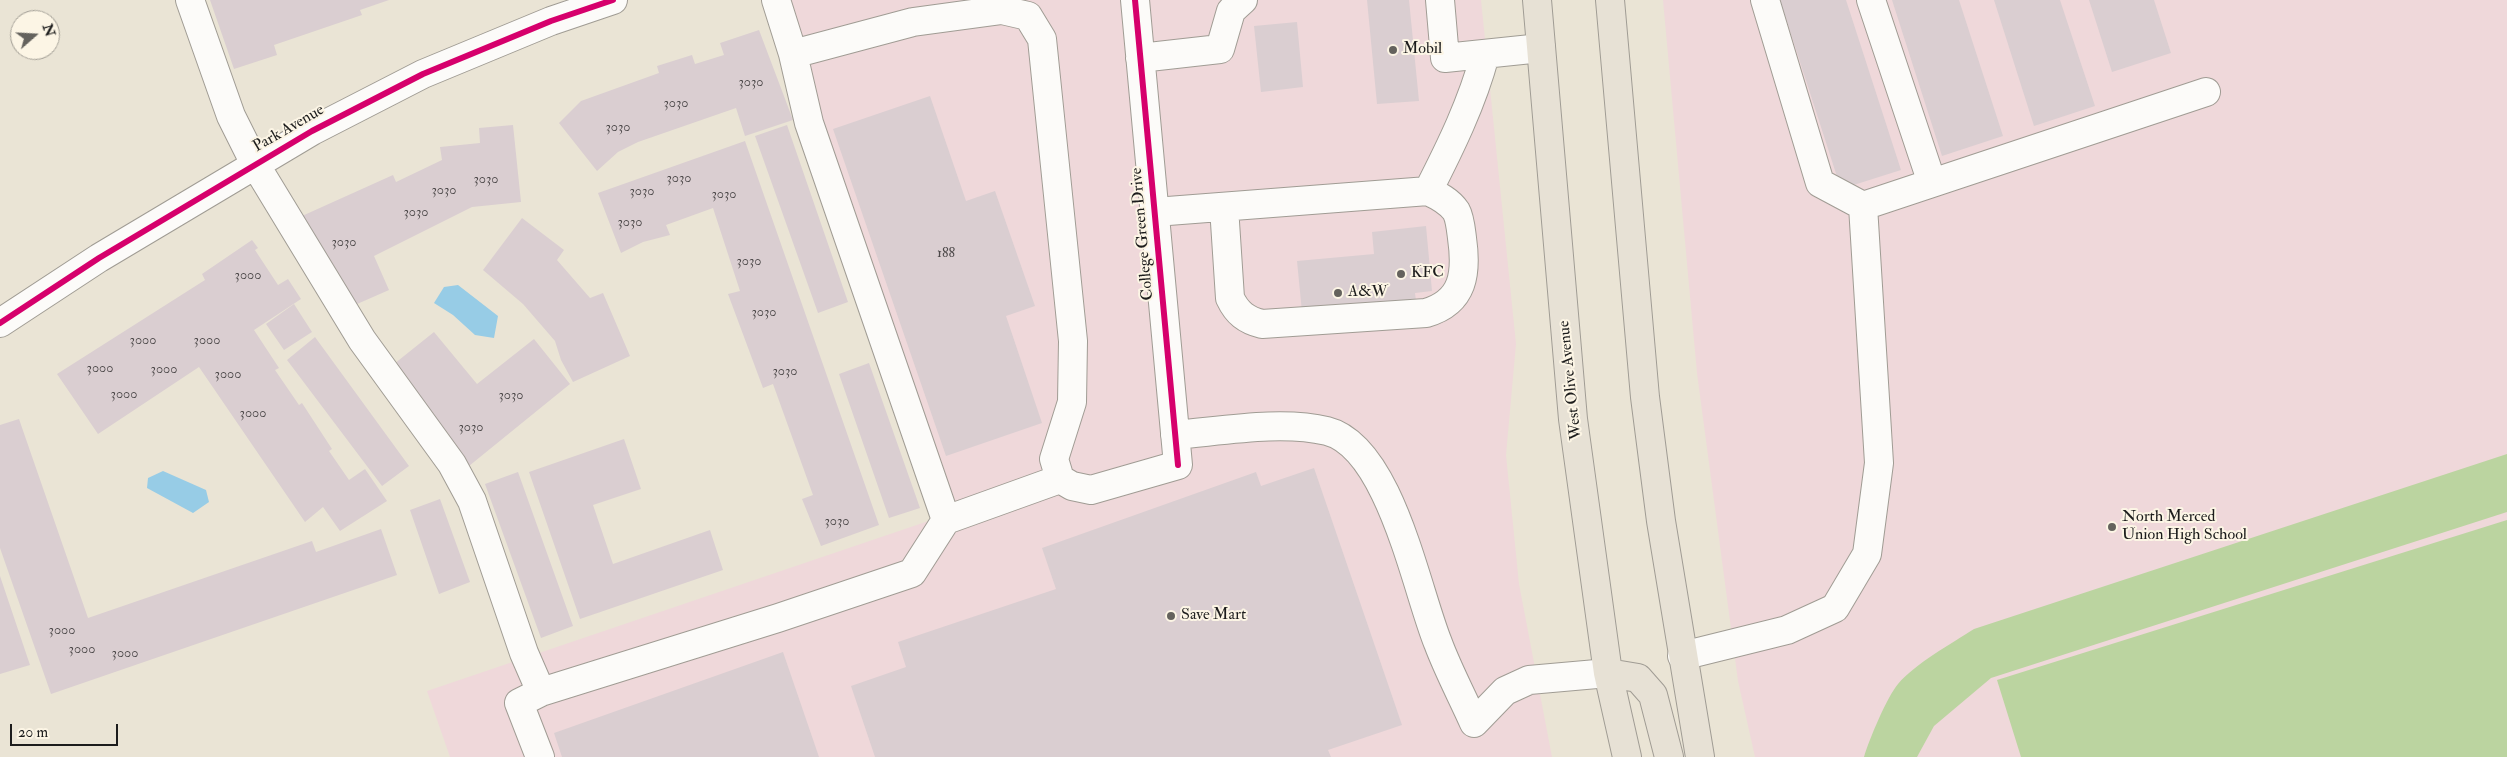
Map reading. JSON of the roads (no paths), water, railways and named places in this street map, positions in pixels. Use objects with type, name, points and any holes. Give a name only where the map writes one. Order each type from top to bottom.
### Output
[{"type":"main road","name":"West Olive Avenue","points":[[1537,0],[1573,418],[1608,673],[1627,757]]},
{"type":"main road","points":[[1610,0],[1645,397],[1682,656],[1700,757]]},
{"type":"main road","points":[[1608,673],[1638,678],[1653,695],[1669,757]]},
{"type":"street","points":[[190,0],[231,116],[255,164],[362,340],[452,464],[472,500],[524,654],[541,692]]},
{"type":"street","name":"Park Avenue","points":[[0,323],[98,258],[312,131],[423,74],[551,21],[612,0]]},
{"type":"street","points":[[776,0],[793,54],[809,123],[946,520]]},
{"type":"street","name":"College Green Drive","points":[[1060,479],[1072,486],[1090,490],[1178,466],[1135,0]]},
{"type":"street","points":[[1140,58],[1220,49],[1231,11],[1242,0]]},
{"type":"street","points":[[1440,0],[1445,58],[1541,48]]},
{"type":"street","points":[[1765,0],[1820,183],[1863,206],[2206,92]]},
{"type":"street","points":[[1871,0],[1932,183]]},
{"type":"street","points":[[540,757],[519,703],[541,692],[778,618],[912,573],[946,520],[1060,479],[1054,459],[1072,402],[1073,341],[1042,39],[1028,16],[1002,10],[912,22],[793,54]]},
{"type":"street","points":[[1428,191],[1459,130],[1476,87],[1485,55]]},
{"type":"street","points":[[1155,212],[1224,206],[1428,191],[1445,200],[1457,213],[1464,254],[1463,276],[1454,296],[1442,308],[1426,312],[1262,324],[1248,320],[1235,309],[1230,298],[1224,206]]},
{"type":"street","points":[[1682,656],[1787,630],[1835,608],[1867,554],[1879,463],[1863,206]]},
{"type":"street","points":[[1175,435],[1296,427],[1328,431],[1344,438],[1357,449],[1375,473],[1394,514],[1438,643],[1474,723],[1505,691],[1529,680],[1608,673]]},
{"type":"water","points":[[458,285],[498,316],[494,338],[475,335],[453,315],[434,303],[444,287]]},
{"type":"water","points":[[163,471],[206,490],[209,502],[193,513],[147,488],[148,478]]},
{"type":"place","name":"Mobil","points":[[1393,50]]},
{"type":"place","name":"KFC","points":[[1401,274]]},
{"type":"place","name":"A&W","points":[[1338,293]]},
{"type":"place","name":"North Merced Union High School","points":[[2112,527]]},
{"type":"place","name":"Save Mart","points":[[1171,616]]}]
